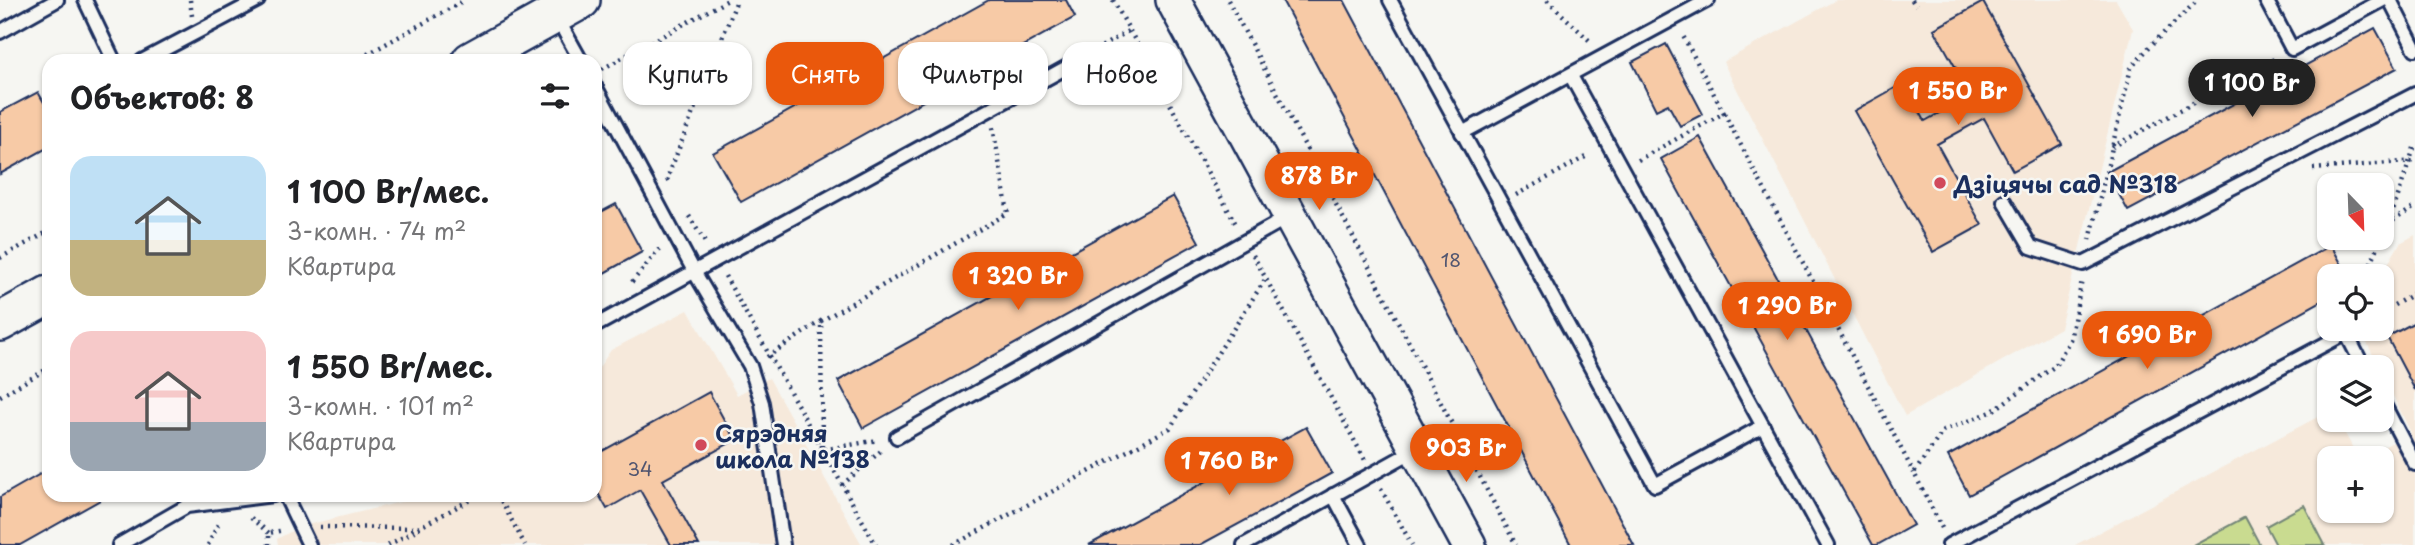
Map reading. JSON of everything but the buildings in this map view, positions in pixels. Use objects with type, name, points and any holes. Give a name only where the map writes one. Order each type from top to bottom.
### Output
[{"type":"main road","points":[[484,54],[568,7]]},
{"type":"main road","points":[[0,322],[42,300]]},
{"type":"street","points":[[1179,2],[1290,216],[1469,545]]},
{"type":"lane","points":[[0,32],[57,0]]},
{"type":"lane","points":[[85,0],[111,54]]},
{"type":"lane","points":[[155,54],[258,0]]},
{"type":"lane","points":[[1390,0],[1655,485],[1763,426]]},
{"type":"lane","points":[[1462,133],[1708,0]]},
{"type":"lane","points":[[2266,0],[2292,49],[2383,0]]},
{"type":"lane","points":[[2390,0],[2415,49]]},
{"type":"lane","points":[[568,7],[580,54]]},
{"type":"lane","points":[[602,322],[1062,70]]},
{"type":"lane","points":[[1571,76],[1828,545]]},
{"type":"lane","points":[[2004,201],[2031,247],[2085,263],[2415,94]]},
{"type":"lane","points":[[602,99],[695,273],[750,366],[762,403],[783,545]]},
{"type":"lane","points":[[897,437],[1290,216]]},
{"type":"lane","points":[[1950,545],[2346,333],[2357,355]]},
{"type":"lane","points":[[2394,424],[2415,464]]},
{"type":"lane","points":[[1244,545],[1416,449]]},
{"type":"lane","points":[[1333,495],[1360,545]]},
{"type":"lane","points":[[119,545],[187,506],[219,502]]},
{"type":"lane","points":[[288,502],[309,545]]},
{"type":"path","points":[[368,54],[465,0]]},
{"type":"path","points":[[602,69],[728,0]]},
{"type":"path","points":[[672,188],[667,179],[737,0]]},
{"type":"path","points":[[1113,0],[1412,545]]},
{"type":"path","points":[[1228,0],[1517,545]]},
{"type":"path","points":[[1547,0],[1605,55]]},
{"type":"path","points":[[1912,0],[1916,6]]},
{"type":"path","points":[[1914,473],[1943,431],[1991,412],[2055,366],[2070,340],[2085,263],[2131,68],[2197,0]]},
{"type":"path","points":[[1674,19],[1950,545]]},
{"type":"path","points":[[1110,42],[1130,30]]},
{"type":"path","points":[[2112,147],[2292,49]]},
{"type":"path","points":[[750,366],[821,321],[1008,213],[990,109]]},
{"type":"path","points":[[1622,169],[1724,113]]},
{"type":"path","points":[[2394,210],[2413,161],[2415,145]]},
{"type":"path","points":[[1501,204],[1590,155]]},
{"type":"path","points":[[2263,172],[2413,161]]},
{"type":"path","points":[[630,285],[674,233],[683,206],[876,545]]},
{"type":"path","points":[[2394,220],[2415,206]]},
{"type":"path","points":[[0,258],[42,235]]},
{"type":"path","points":[[953,545],[1170,428],[1266,278]]},
{"type":"path","points":[[2394,305],[2415,293]]},
{"type":"path","points":[[821,321],[822,450]]},
{"type":"path","points":[[0,396],[42,372]]},
{"type":"path","points":[[822,450],[897,437]]},
{"type":"path","points":[[842,485],[897,437]]},
{"type":"path","points":[[388,545],[466,502]]},
{"type":"path","points":[[502,502],[525,545]]},
{"type":"path","points":[[299,527],[418,528]]},
{"type":"shaded area","name":"Дзіцячы сад №318","points":[[1836,0],[2116,0],[2133,29],[2060,328],[1905,416],[1723,62]]},
{"type":"shaded area","points":[[2415,235],[2415,545],[2075,545],[2317,417],[2317,432],[2344,432],[2352,446],[2317,446],[2317,523],[2394,523],[2394,446],[2385,446],[2411,433],[2394,398],[2394,355],[2373,355],[2366,341],[2394,341],[2394,264],[2388,264],[2400,243]]},
{"type":"shaded area","name":"Сярэдняя школа №138","points":[[688,310],[737,395],[769,378],[862,545],[278,545],[277,539],[299,527],[401,502],[602,502],[602,363],[611,350]]},
{"type":"green space","points":[[2304,505],[2325,545],[2276,545],[2266,526]]},
{"type":"green space","points":[[2245,517],[2260,545],[2193,545]]},
{"type":"place","name":"Дзіцячы сад №318","points":[[1940,183]]},
{"type":"place","name":"Сярэдняя школа №138","points":[[701,445]]}]
